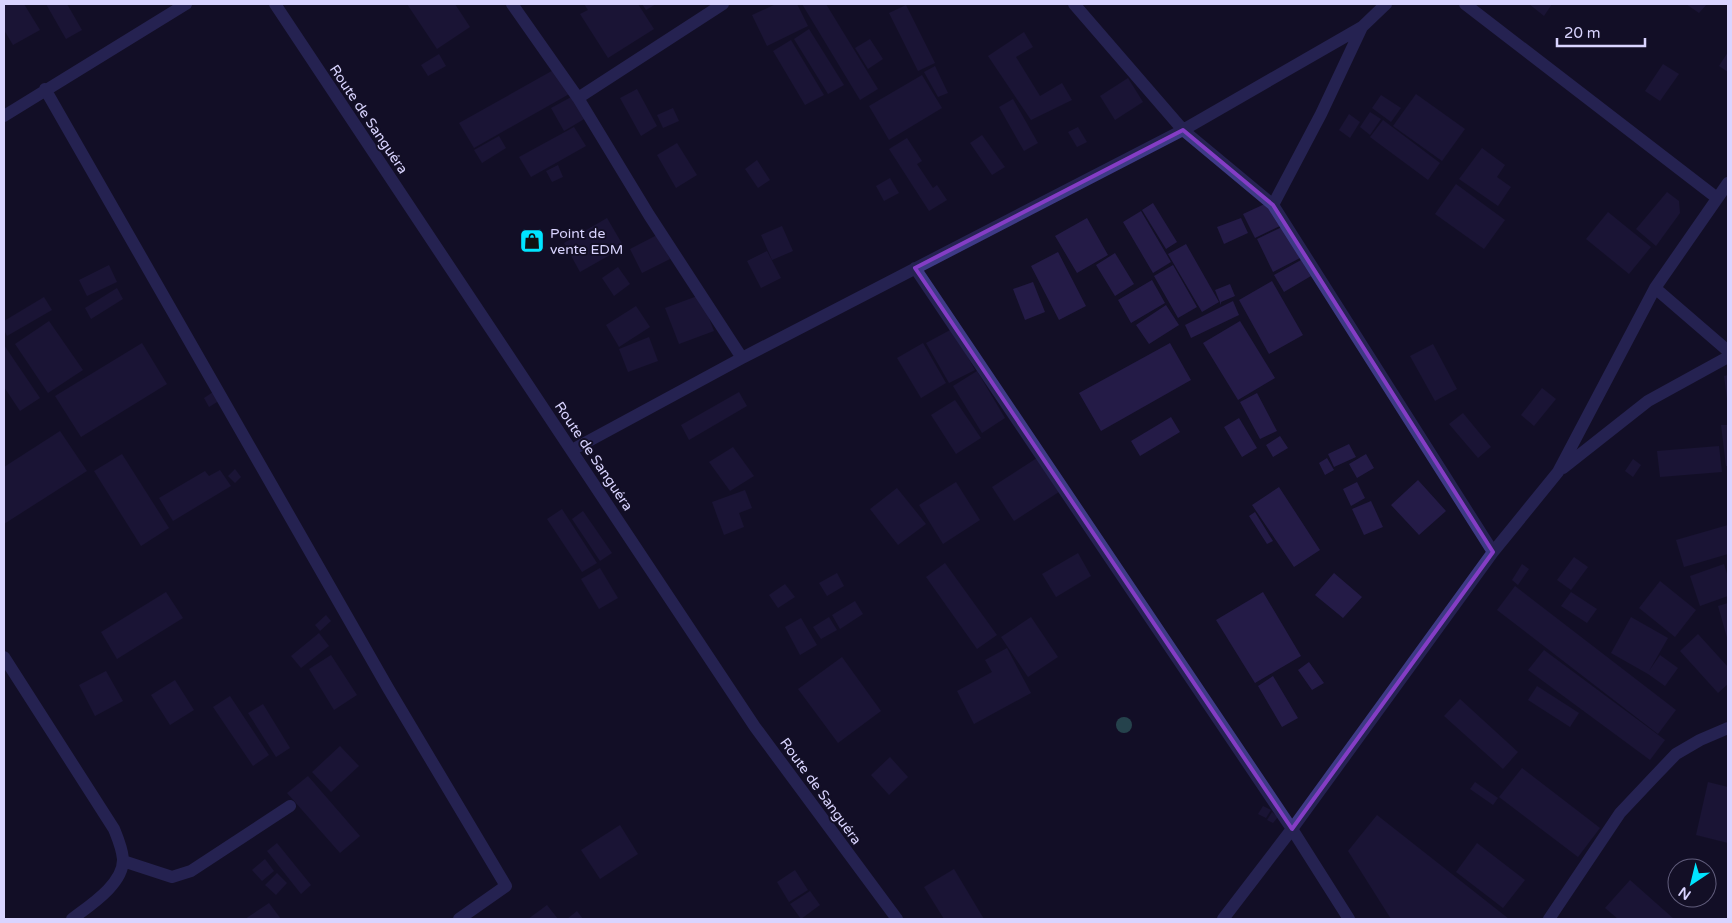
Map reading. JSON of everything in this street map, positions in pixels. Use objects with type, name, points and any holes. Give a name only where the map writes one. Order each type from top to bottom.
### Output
[{"type":"street","points":[[4,116],[45,89],[186,4]]},
{"type":"street","name":"Route de Sanguéra","points":[[275,4],[755,726],[897,919]]},
{"type":"street","points":[[512,4],[578,98],[649,215],[742,358]]},
{"type":"street","points":[[578,98],[723,4]]},
{"type":"street","points":[[1074,4],[1183,130],[1273,205],[1493,552]]},
{"type":"street","points":[[572,450],[742,358],[1183,130],[1362,26],[1386,4]]},
{"type":"street","points":[[1466,4],[1717,198]]},
{"type":"street","points":[[1273,205],[1320,114],[1362,26]]},
{"type":"street","points":[[45,89],[388,688],[506,886],[459,919]]},
{"type":"street","points":[[1223,919],[1292,829],[1493,552],[1558,472],[1655,288],[1728,183]]},
{"type":"street","points":[[915,268],[1292,829],[1349,919]]},
{"type":"street","points":[[1655,288],[1728,352]]},
{"type":"street","points":[[1558,472],[1648,401],[1728,357]]},
{"type":"street","points":[[4,657],[114,829],[121,845],[123,861],[117,878],[104,894],[72,919]]},
{"type":"street","points":[[1549,919],[1620,813],[1676,754],[1700,740],[1728,728]]},
{"type":"street","points":[[123,861],[172,877],[191,871],[290,806]]},
{"type":"highlighted area","points":[[1183,130],[1273,205],[1493,552],[1292,829],[915,268]]},
{"type":"building","points":[[4,4],[24,4],[40,30],[13,45],[4,30]]},
{"type":"building","points":[[46,4],[67,4],[82,30],[66,39]]},
{"type":"building","points":[[407,4],[455,4],[470,27],[437,49]]},
{"type":"building","points":[[584,4],[638,4],[654,29],[608,58],[580,14],[588,10]]},
{"type":"building","points":[[642,4],[656,4],[646,10]]},
{"type":"building","points":[[776,4],[797,4],[808,26],[767,46],[752,15]]},
{"type":"building","points":[[802,4],[826,4],[878,89],[860,100]]},
{"type":"building","points":[[1529,4],[1552,4],[1544,16]]},
{"type":"building","points":[[1686,4],[1707,4],[1699,13]]},
{"type":"building","points":[[906,5],[935,63],[918,71],[889,13]]},
{"type":"building","points":[[809,29],[844,85],[828,94],[794,39]]},
{"type":"building","points":[[1024,32],[1033,47],[1016,57],[1040,96],[1062,83],[1072,100],[1031,120],[988,56]]},
{"type":"building","points":[[870,39],[883,59],[868,69],[855,48]]},
{"type":"building","points":[[791,40],[824,95],[805,105],[773,51]]},
{"type":"building","points":[[1728,52],[1728,72],[1719,66]]},
{"type":"building","points":[[439,54],[446,66],[428,76],[421,65]]},
{"type":"building","points":[[1663,64],[1679,74],[1660,101],[1645,91]]},
{"type":"building","points":[[935,66],[948,93],[938,97],[924,72]]},
{"type":"building","points":[[557,68],[571,93],[474,148],[459,123]]},
{"type":"building","points":[[922,75],[942,108],[889,140],[869,106]]},
{"type":"building","points":[[1128,78],[1143,102],[1115,120],[1100,96]]},
{"type":"building","points":[[637,89],[657,126],[641,136],[620,98]]},
{"type":"building","points":[[1416,94],[1465,129],[1442,161],[1393,126]]},
{"type":"building","points":[[1381,95],[1401,108],[1391,122],[1372,108]]},
{"type":"building","points":[[573,96],[586,118],[564,131],[551,108]]},
{"type":"building","points":[[1013,99],[1038,143],[1024,151],[999,107]]},
{"type":"building","points":[[673,108],[679,121],[663,128],[657,115]]},
{"type":"building","points":[[1370,112],[1381,119],[1370,135],[1360,127]]},
{"type":"building","points":[[1349,114],[1360,122],[1350,138],[1339,130]]},
{"type":"building","points":[[1383,120],[1440,163],[1428,180],[1370,137]]},
{"type":"building","points":[[574,127],[586,146],[531,177],[519,157]]},
{"type":"building","points":[[1078,127],[1087,142],[1077,147],[1068,132]]},
{"type":"building","points":[[982,135],[1005,167],[992,175],[970,143]]},
{"type":"building","points":[[499,136],[506,148],[482,163],[474,150]]},
{"type":"building","points":[[907,138],[922,161],[917,164],[933,188],[937,185],[947,200],[929,211],[889,149]]},
{"type":"building","points":[[677,143],[697,175],[676,188],[657,155]]},
{"type":"building","points":[[1482,148],[1505,165],[1497,177],[1511,187],[1498,206],[1459,179]]},
{"type":"building","points":[[757,160],[770,180],[758,188],[745,169]]},
{"type":"building","points":[[558,165],[563,177],[552,182],[546,171]]},
{"type":"building","points":[[890,178],[899,193],[884,201],[876,186]]},
{"type":"building","points":[[1456,184],[1505,220],[1484,249],[1435,214]]},
{"type":"building","points":[[1667,192],[1679,201],[1680,213],[1656,246],[1636,229]]},
{"type":"building","points":[[1269,202],[1280,226],[1255,238],[1243,214]]},
{"type":"building","points":[[1153,203],[1177,242],[1166,249],[1142,210]]},
{"type":"building","points":[[1141,211],[1171,262],[1153,273],[1123,222]]},
{"type":"building","points":[[1608,212],[1651,247],[1629,274],[1586,239]]},
{"type":"building","points":[[607,218],[624,247],[580,272],[564,243]]},
{"type":"building","points":[[1087,218],[1108,255],[1077,273],[1055,236]]},
{"type":"building","points":[[1241,218],[1248,233],[1224,244],[1217,227]]},
{"type":"building","points":[[782,226],[793,251],[772,260],[761,235]]},
{"type":"building","points":[[1284,226],[1300,258],[1273,272],[1257,239]]},
{"type":"building","points":[[657,235],[670,259],[642,273],[630,249]]},
{"type":"building","points":[[1186,244],[1219,302],[1202,312],[1168,254]]},
{"type":"building","points":[[767,251],[781,278],[761,288],[747,261]]},
{"type":"building","points":[[1058,252],[1086,306],[1059,320],[1031,266]]},
{"type":"building","points":[[1115,253],[1134,284],[1115,296],[1096,265]]},
{"type":"building","points":[[1301,260],[1311,276],[1284,292],[1274,275]]},
{"type":"building","points":[[109,265],[117,282],[87,296],[79,280]]},
{"type":"building","points":[[1173,265],[1197,307],[1178,318],[1154,276]]},
{"type":"building","points":[[618,267],[630,284],[614,296],[602,278]]},
{"type":"building","points":[[1152,280],[1165,303],[1131,323],[1118,300]]},
{"type":"building","points":[[1272,281],[1303,335],[1269,354],[1239,300]]},
{"type":"building","points":[[1033,282],[1045,312],[1025,320],[1013,289]]},
{"type":"building","points":[[1230,284],[1235,296],[1221,302],[1221,305],[1215,290]]},
{"type":"building","points":[[117,288],[123,299],[91,319],[85,308]]},
{"type":"building","points":[[700,295],[714,331],[679,344],[665,308]]},
{"type":"building","points":[[44,297],[52,310],[7,336],[4,330],[4,321]]},
{"type":"building","points":[[1233,301],[1239,315],[1191,338],[1185,325]]},
{"type":"building","points":[[1166,305],[1179,325],[1149,344],[1136,325]]},
{"type":"building","points":[[636,306],[650,327],[619,347],[606,325]]},
{"type":"building","points":[[49,321],[83,370],[48,393],[15,344]]},
{"type":"building","points":[[1240,321],[1275,378],[1238,400],[1203,343]]},
{"type":"building","points":[[952,329],[975,370],[949,383],[926,343]]},
{"type":"building","points":[[649,337],[658,361],[628,372],[619,349]]},
{"type":"building","points":[[142,343],[167,384],[81,437],[55,396]]},
{"type":"building","points":[[923,343],[946,383],[921,398],[897,358]]},
{"type":"building","points":[[1170,343],[1191,380],[1101,431],[1079,393]]},
{"type":"building","points":[[1433,344],[1457,389],[1435,401],[1410,356]]},
{"type":"building","points":[[4,345],[40,398],[20,411],[4,387]]},
{"type":"building","points":[[977,371],[1005,418],[982,433],[953,386]]},
{"type":"building","points":[[1728,375],[1728,399],[1727,399],[1724,376]]},
{"type":"building","points":[[1542,388],[1556,399],[1534,426],[1521,415]]},
{"type":"building","points":[[216,390],[222,399],[209,407],[204,398]]},
{"type":"building","points":[[739,392],[747,406],[689,440],[681,425]]},
{"type":"building","points":[[1257,393],[1277,431],[1260,439],[1240,402]]},
{"type":"building","points":[[955,400],[981,438],[956,454],[931,415]]},
{"type":"building","points":[[1463,413],[1491,447],[1478,458],[1449,424]]},
{"type":"building","points":[[1171,417],[1180,432],[1140,456],[1131,441]]},
{"type":"building","points":[[1239,418],[1257,448],[1242,457],[1224,427]]},
{"type":"building","points":[[1721,425],[1728,425],[1728,466],[1726,466]]},
{"type":"building","points":[[60,431],[87,471],[4,524],[4,467]]},
{"type":"building","points":[[1280,436],[1288,448],[1273,457],[1266,445]]},
{"type":"building","points":[[1349,444],[1356,457],[1334,467],[1328,454]]},
{"type":"building","points":[[1719,446],[1722,472],[1660,477],[1657,451]]},
{"type":"building","points":[[733,447],[754,476],[730,491],[709,462]]},
{"type":"building","points":[[122,454],[169,528],[141,546],[94,471]]},
{"type":"building","points":[[1366,454],[1374,468],[1357,478],[1349,464]]},
{"type":"building","points":[[1040,456],[1062,490],[1014,521],[992,487]]},
{"type":"building","points":[[1327,458],[1334,470],[1325,475],[1319,463]]},
{"type":"building","points":[[1633,459],[1641,465],[1633,477],[1625,471]]},
{"type":"building","points":[[235,469],[241,477],[235,483],[228,476]]},
{"type":"building","points":[[220,470],[231,486],[173,521],[159,498],[205,471],[209,476]]},
{"type":"building","points":[[1418,480],[1446,511],[1419,535],[1391,505]]},
{"type":"building","points":[[956,482],[980,520],[943,544],[919,505]]},
{"type":"building","points":[[1357,482],[1365,498],[1351,506],[1343,489]]},
{"type":"building","points":[[1279,487],[1320,550],[1294,567],[1252,505]]},
{"type":"building","points":[[897,488],[926,524],[898,545],[870,509]]},
{"type":"building","points":[[745,490],[752,508],[739,513],[744,527],[724,535],[712,502]]},
{"type":"building","points":[[1371,501],[1383,527],[1364,535],[1352,509]]},
{"type":"building","points":[[562,509],[597,563],[582,572],[547,519]]},
{"type":"building","points":[[583,511],[612,553],[600,561],[572,519]]},
{"type":"building","points":[[1255,512],[1273,541],[1267,544],[1249,516]]},
{"type":"building","points":[[1728,525],[1728,554],[1684,567],[1676,540]]},
{"type":"building","points":[[1078,553],[1091,576],[1056,597],[1042,574]]},
{"type":"building","points":[[1574,557],[1588,567],[1571,590],[1557,580]]},
{"type":"building","points":[[945,563],[997,635],[977,649],[926,577]]},
{"type":"building","points":[[1522,564],[1529,569],[1518,585],[1512,580]]},
{"type":"building","points":[[1724,564],[1728,577],[1728,596],[1700,606],[1690,576]]},
{"type":"building","points":[[600,568],[618,598],[599,609],[581,579]]},
{"type":"building","points":[[837,573],[844,586],[827,596],[819,583]]},
{"type":"building","points":[[1334,573],[1362,597],[1343,618],[1315,595]]},
{"type":"building","points":[[1660,581],[1696,610],[1675,637],[1639,608]]},
{"type":"building","points":[[785,584],[795,597],[778,608],[769,595]]},
{"type":"building","points":[[1515,586],[1676,710],[1658,734],[1497,610]]},
{"type":"building","points":[[166,592],[183,618],[117,659],[101,632]]},
{"type":"building","points":[[1263,592],[1301,656],[1255,683],[1216,620]]},
{"type":"building","points":[[1571,592],[1597,609],[1587,623],[1561,606]]},
{"type":"building","points":[[855,601],[863,614],[840,629],[832,615]]},
{"type":"building","points":[[1728,603],[1728,641],[1718,606]]},
{"type":"building","points":[[326,615],[331,621],[320,631],[315,625]]},
{"type":"building","points":[[829,617],[837,630],[821,639],[813,627]]},
{"type":"building","points":[[1031,617],[1058,657],[1028,677],[1001,637]]},
{"type":"building","points":[[1631,617],[1668,638],[1649,671],[1660,655],[1678,668],[1665,686],[1611,653]]},
{"type":"building","points":[[801,618],[817,645],[800,655],[785,627]]},
{"type":"building","points":[[319,633],[329,646],[301,668],[291,656]]},
{"type":"building","points":[[1698,634],[1728,667],[1728,684],[1718,693],[1680,651]]},
{"type":"building","points":[[1007,648],[1031,693],[974,724],[957,691],[992,672],[985,660]]},
{"type":"building","points":[[1544,650],[1665,740],[1650,760],[1528,670]]},
{"type":"building","points":[[331,655],[357,695],[334,710],[309,669]]},
{"type":"building","points":[[842,657],[881,711],[838,743],[798,689]]},
{"type":"building","points":[[1309,662],[1324,683],[1312,690],[1298,670]]},
{"type":"building","points":[[106,671],[123,701],[95,716],[79,685]]},
{"type":"building","points":[[1273,676],[1298,718],[1282,727],[1258,686]]},
{"type":"building","points":[[175,680],[194,710],[170,725],[151,695]]},
{"type":"building","points":[[1537,686],[1579,713],[1570,727],[1528,700]]},
{"type":"building","points":[[230,696],[269,755],[253,766],[213,707]]},
{"type":"building","points":[[1460,699],[1518,752],[1503,769],[1444,716]]},
{"type":"building","points":[[263,704],[290,748],[276,757],[248,713]]},
{"type":"building","points":[[340,746],[359,766],[331,792],[312,772]]},
{"type":"building","points":[[890,757],[908,777],[889,795],[871,775]]},
{"type":"building","points":[[1522,768],[1600,828],[1578,857],[1499,797]]},
{"type":"building","points":[[308,776],[360,836],[340,853],[287,793]]},
{"type":"building","points":[[1475,782],[1498,798],[1493,805],[1470,789]]},
{"type":"building","points":[[1708,782],[1728,787],[1728,843],[1696,835]]},
{"type":"building","points":[[1263,806],[1271,810],[1266,818],[1258,814]]},
{"type":"building","points":[[1272,812],[1278,817],[1273,823],[1267,820]]},
{"type":"building","points":[[1377,815],[1509,919],[1391,919],[1348,851]]},
{"type":"building","points":[[620,825],[638,854],[600,879],[581,850]]},
{"type":"building","points":[[277,843],[311,885],[301,894],[267,851]]},
{"type":"building","points":[[1477,843],[1525,880],[1503,908],[1456,872]]},
{"type":"building","points":[[265,859],[274,871],[262,881],[252,870]]},
{"type":"building","points":[[954,869],[984,919],[944,919],[924,887]]},
{"type":"building","points":[[795,870],[808,890],[789,902],[777,882]]},
{"type":"building","points":[[277,873],[287,883],[276,895],[265,885]]},
{"type":"building","points":[[1630,880],[1674,919],[1618,919],[1605,908]]},
{"type":"building","points":[[810,891],[820,905],[801,919],[790,904]]},
{"type":"building","points":[[269,903],[281,919],[245,919]]},
{"type":"building","points":[[547,905],[558,919],[528,919]]},
{"type":"building","points":[[577,911],[583,919],[567,919]]},
{"type":"place","name":"Point de vente EDM","points":[[532,241]]}]
